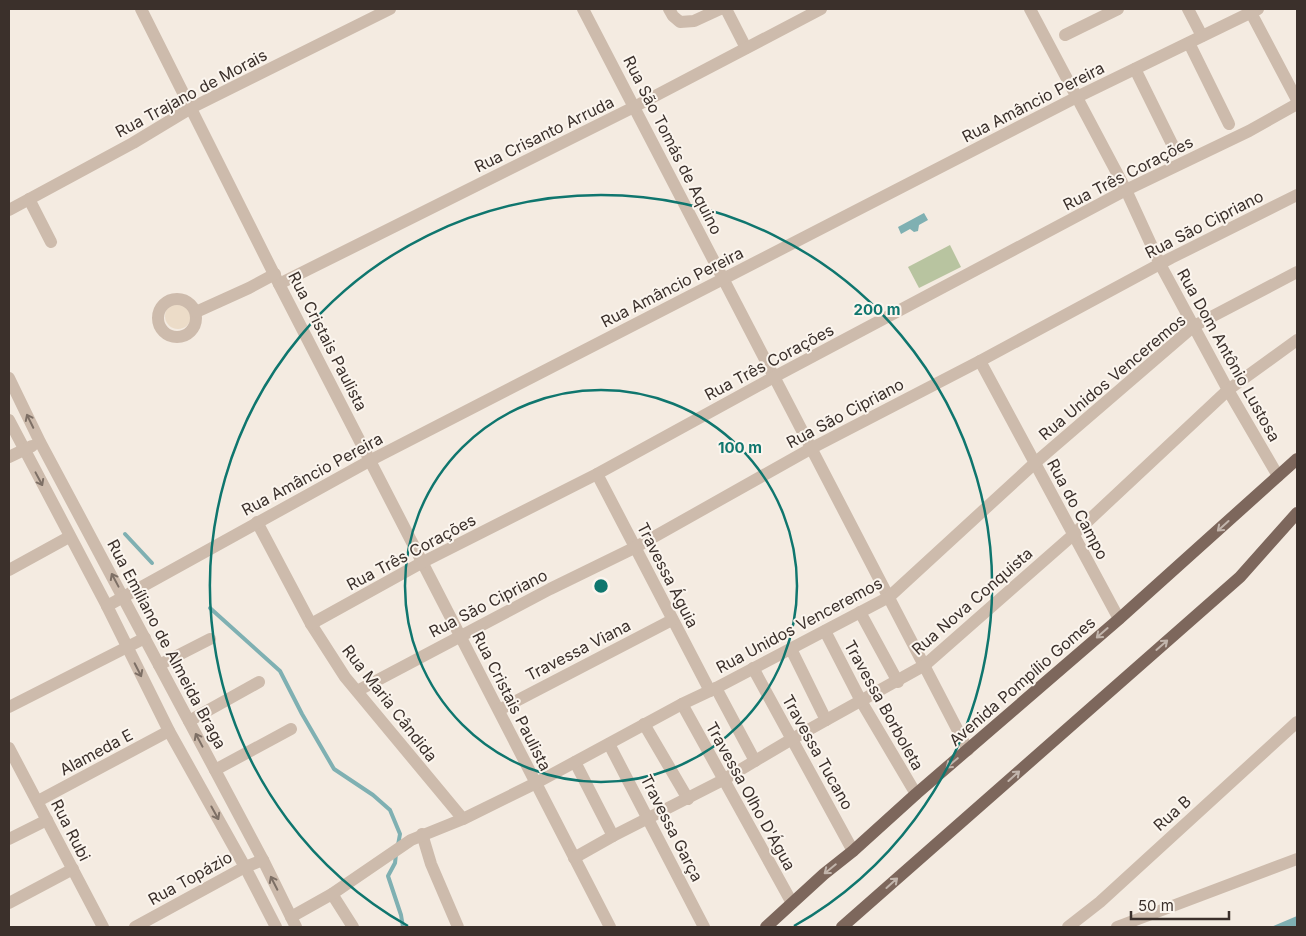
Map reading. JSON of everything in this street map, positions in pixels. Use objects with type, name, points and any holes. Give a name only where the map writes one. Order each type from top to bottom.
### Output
[{"type":"main road","name":"Avenida Pompílio Gomes","points":[[766,927],[792,902],[854,851],[916,794],[1118,619],[1297,459]]},
{"type":"main road","points":[[842,927],[1240,577],[1297,515]]},
{"type":"street","name":"Rua Cristais Paulista","points":[[140,9],[610,927]]},
{"type":"street","name":"Rua Trajano de Morais","points":[[9,210],[132,143],[191,108],[390,9]]},
{"type":"street","name":"Rua São Tomás de Aquino","points":[[584,9],[968,750]]},
{"type":"street","points":[[669,9],[680,22],[694,21],[720,9]]},
{"type":"street","points":[[726,9],[746,48]]},
{"type":"street","name":"Rua Crisanto Arruda","points":[[196,312],[250,288],[277,279],[634,107],[821,9]]},
{"type":"street","name":"Rua Dom Antônio Lustosa","points":[[1030,9],[1126,190],[1160,264],[1228,390],[1278,476]]},
{"type":"street","points":[[1065,35],[1118,9]]},
{"type":"street","points":[[1188,9],[1202,36]]},
{"type":"street","points":[[1253,10],[1297,102]]},
{"type":"street","name":"Rua Amâncio Pereira","points":[[107,606],[371,460],[1077,97],[1253,10]]},
{"type":"street","points":[[1189,43],[1229,124]]},
{"type":"street","points":[[1135,69],[1175,150]]},
{"type":"street","name":"Rua Três Corações","points":[[311,624],[423,562],[597,474],[774,377],[1126,190],[1249,131],[1297,102]]},
{"type":"street","name":"Rua São Cipriano","points":[[356,691],[461,635],[636,547],[812,448],[980,361],[1160,264],[1297,194]]},
{"type":"street","points":[[29,199],[51,242]]},
{"type":"street","name":"Rua Unidos Venceremos","points":[[293,922],[417,837],[463,819],[536,783],[644,724],[713,690],[889,597],[1036,462],[1194,326],[1297,272]]},
{"type":"street","name":"Rua Nova Conquista","points":[[574,858],[723,780],[925,665],[1073,535],[1228,390],[1297,340]]},
{"type":"street","name":"Rua do Campo","points":[[980,361],[1036,462],[1118,619]]},
{"type":"street","name":"Rua Emíliano de Almeida Braga","points":[[9,378],[40,442],[215,770],[293,922]]},
{"type":"street","points":[[9,420],[107,606],[169,731],[245,867],[276,927]]},
{"type":"street","points":[[9,458],[40,442]]},
{"type":"street","name":"Travessa Águia","points":[[597,474],[672,620],[755,761]]},
{"type":"street","name":"Rua Maria Cândida","points":[[257,522],[311,624],[345,677],[463,819]]},
{"type":"street","points":[[9,570],[69,537]]},
{"type":"street","points":[[860,612],[898,682]]},
{"type":"street","name":"Travessa Viana","points":[[499,710],[672,620]]},
{"type":"street","name":"Travessa Borboleta","points":[[825,631],[861,701],[916,794]]},
{"type":"street","points":[[9,707],[145,638]]},
{"type":"street","points":[[159,665],[210,639]]},
{"type":"street","points":[[791,649],[826,720]]},
{"type":"street","name":"Travessa Tucano","points":[[753,668],[854,851]]},
{"type":"street","points":[[188,721],[259,682]]},
{"type":"street","name":"Travessa Olho D'Água","points":[[682,704],[792,902]]},
{"type":"street","name":"Rua B","points":[[1068,927],[1100,902],[1297,722]]},
{"type":"street","points":[[644,724],[688,799]]},
{"type":"street","points":[[215,770],[292,729]]},
{"type":"street","name":"Alameda E","points":[[38,801],[169,731]]},
{"type":"street","name":"Travessa Garça","points":[[609,744],[704,927]]},
{"type":"street","name":"Rua Rubi","points":[[9,748],[102,927]]},
{"type":"street","points":[[575,762],[613,836]]},
{"type":"street","points":[[9,839],[48,820]]},
{"type":"street","points":[[417,837],[431,864],[458,927]]},
{"type":"street","points":[[1117,927],[1297,859]]},
{"type":"street","name":"Rua Topázio","points":[[135,927],[155,922],[245,867],[262,860]]},
{"type":"street","points":[[9,903],[73,869]]},
{"type":"street","points":[[332,894],[353,927]]},
{"type":"green space","points":[[950,245],[961,267],[919,288],[908,267]]},
{"type":"shaded area","points":[[178,303],[187,307],[191,316],[187,325],[178,329],[169,325],[165,316],[169,307]]},
{"type":"water","points":[[924,213],[928,220],[919,225],[918,231],[914,232],[910,229],[901,234],[898,227]]},
{"type":"water","points":[[1297,916],[1297,927],[1271,927]]},
{"type":"waterway","points":[[125,534],[152,563]]},
{"type":"waterway","points":[[210,608],[280,671],[334,769],[373,795],[390,810],[400,834],[398,845]]},
{"type":"waterway","points":[[396,854],[395,863],[388,876],[403,927]]}]
